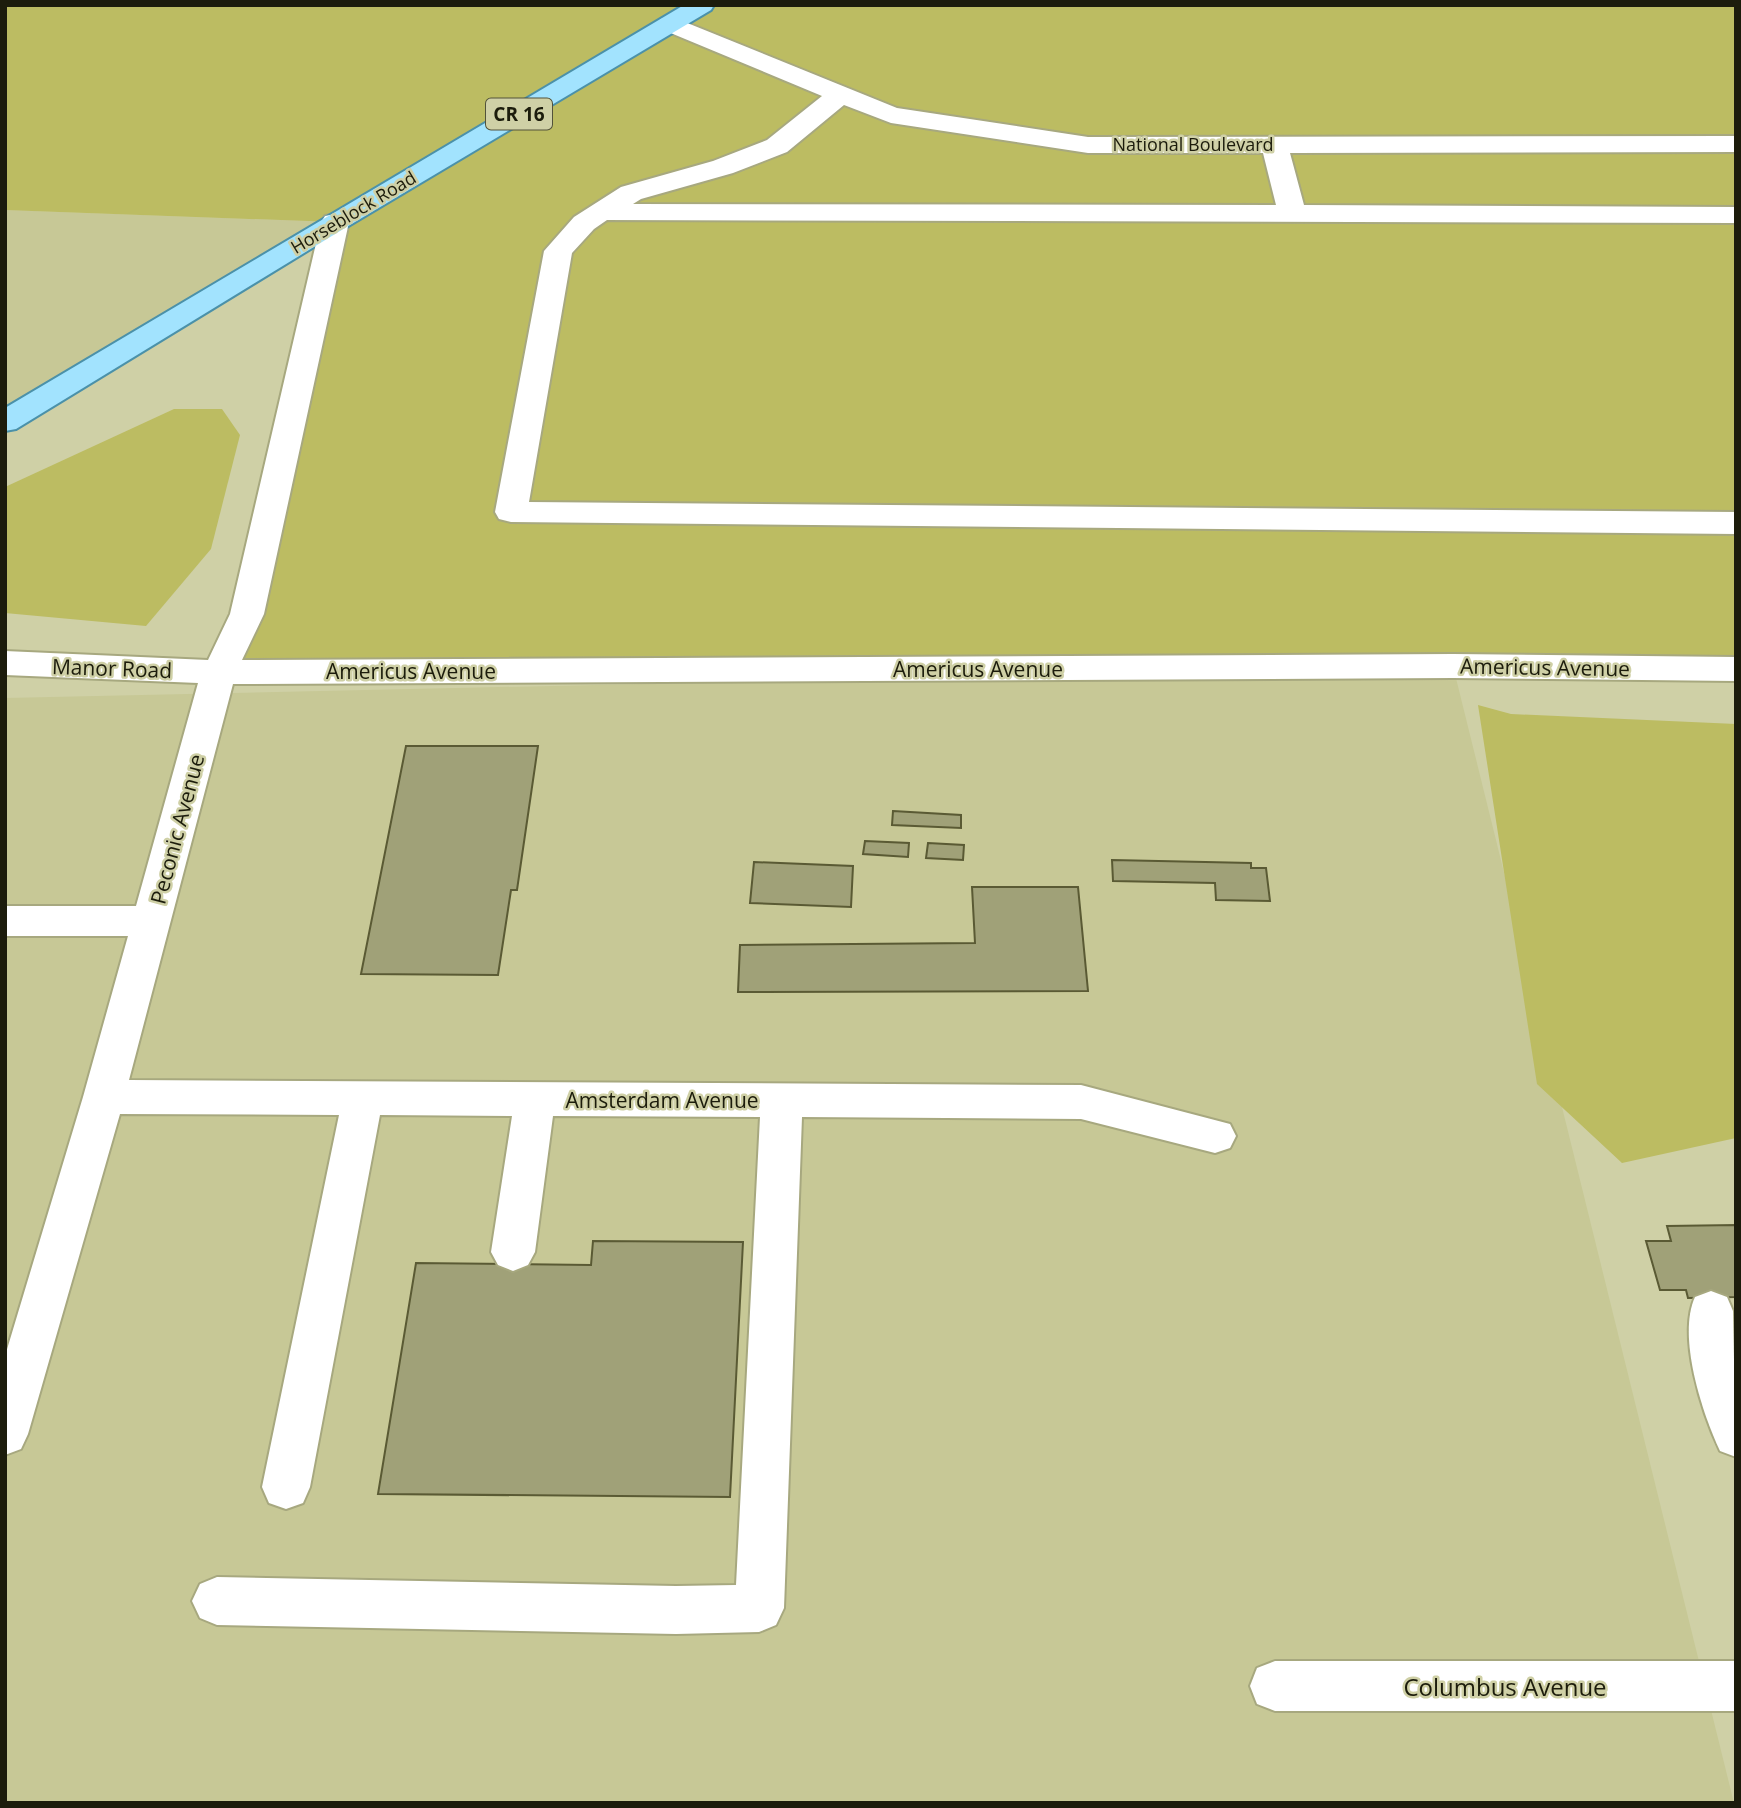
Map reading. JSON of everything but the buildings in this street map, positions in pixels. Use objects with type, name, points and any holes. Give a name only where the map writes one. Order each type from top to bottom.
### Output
[{"type":"main road","name":"Horseblock Road","points":[[5,422],[335,222],[702,5]]},
{"type":"street","name":"National Boulevard","points":[[670,24],[891,115],[1088,145],[1736,144]]},
{"type":"street","points":[[841,94],[777,146],[723,167],[631,193],[584,223],[558,251],[511,512],[1736,523]]},
{"type":"street","points":[[1274,144],[1293,215]]},
{"type":"street","points":[[600,212],[1736,215]]},
{"type":"street","name":"Peconic Avenue","points":[[5,1434],[104,1097],[219,672],[247,614],[335,222]]},
{"type":"street","name":"Manor Road","points":[[5,663],[219,672]]},
{"type":"street","name":"Americus Avenue","points":[[219,672],[1453,666],[1736,669]]},
{"type":"street","points":[[5,920],[152,921]]},
{"type":"street","name":"Amsterdam Avenue","points":[[104,1097],[1081,1102],[1214,1136]]},
{"type":"street","points":[[286,1488],[363,1098]]},
{"type":"street","points":[[513,1252],[535,1100]]},
{"type":"street","points":[[217,1601],[676,1610],[759,1608],[782,1101]]},
{"type":"street","points":[[1711,1311],[1716,1371],[1736,1436]]},
{"type":"street","name":"Columbus Avenue","points":[[1275,1686],[1736,1686]]},
{"type":"shaded area","points":[[5,5],[1736,5],[1736,669],[219,672],[335,222],[5,210]]},
{"type":"shaded area","points":[[5,210],[335,222],[5,422]]},
{"type":"shaded area","points":[[174,409],[222,409],[240,435],[211,549],[146,626],[5,613],[5,487]]},
{"type":"shaded area","points":[[1453,666],[1734,1803],[5,1803],[5,698]]},
{"type":"shaded area","points":[[1478,705],[1511,714],[1736,724],[1736,1138],[1622,1163],[1537,1084]]}]
